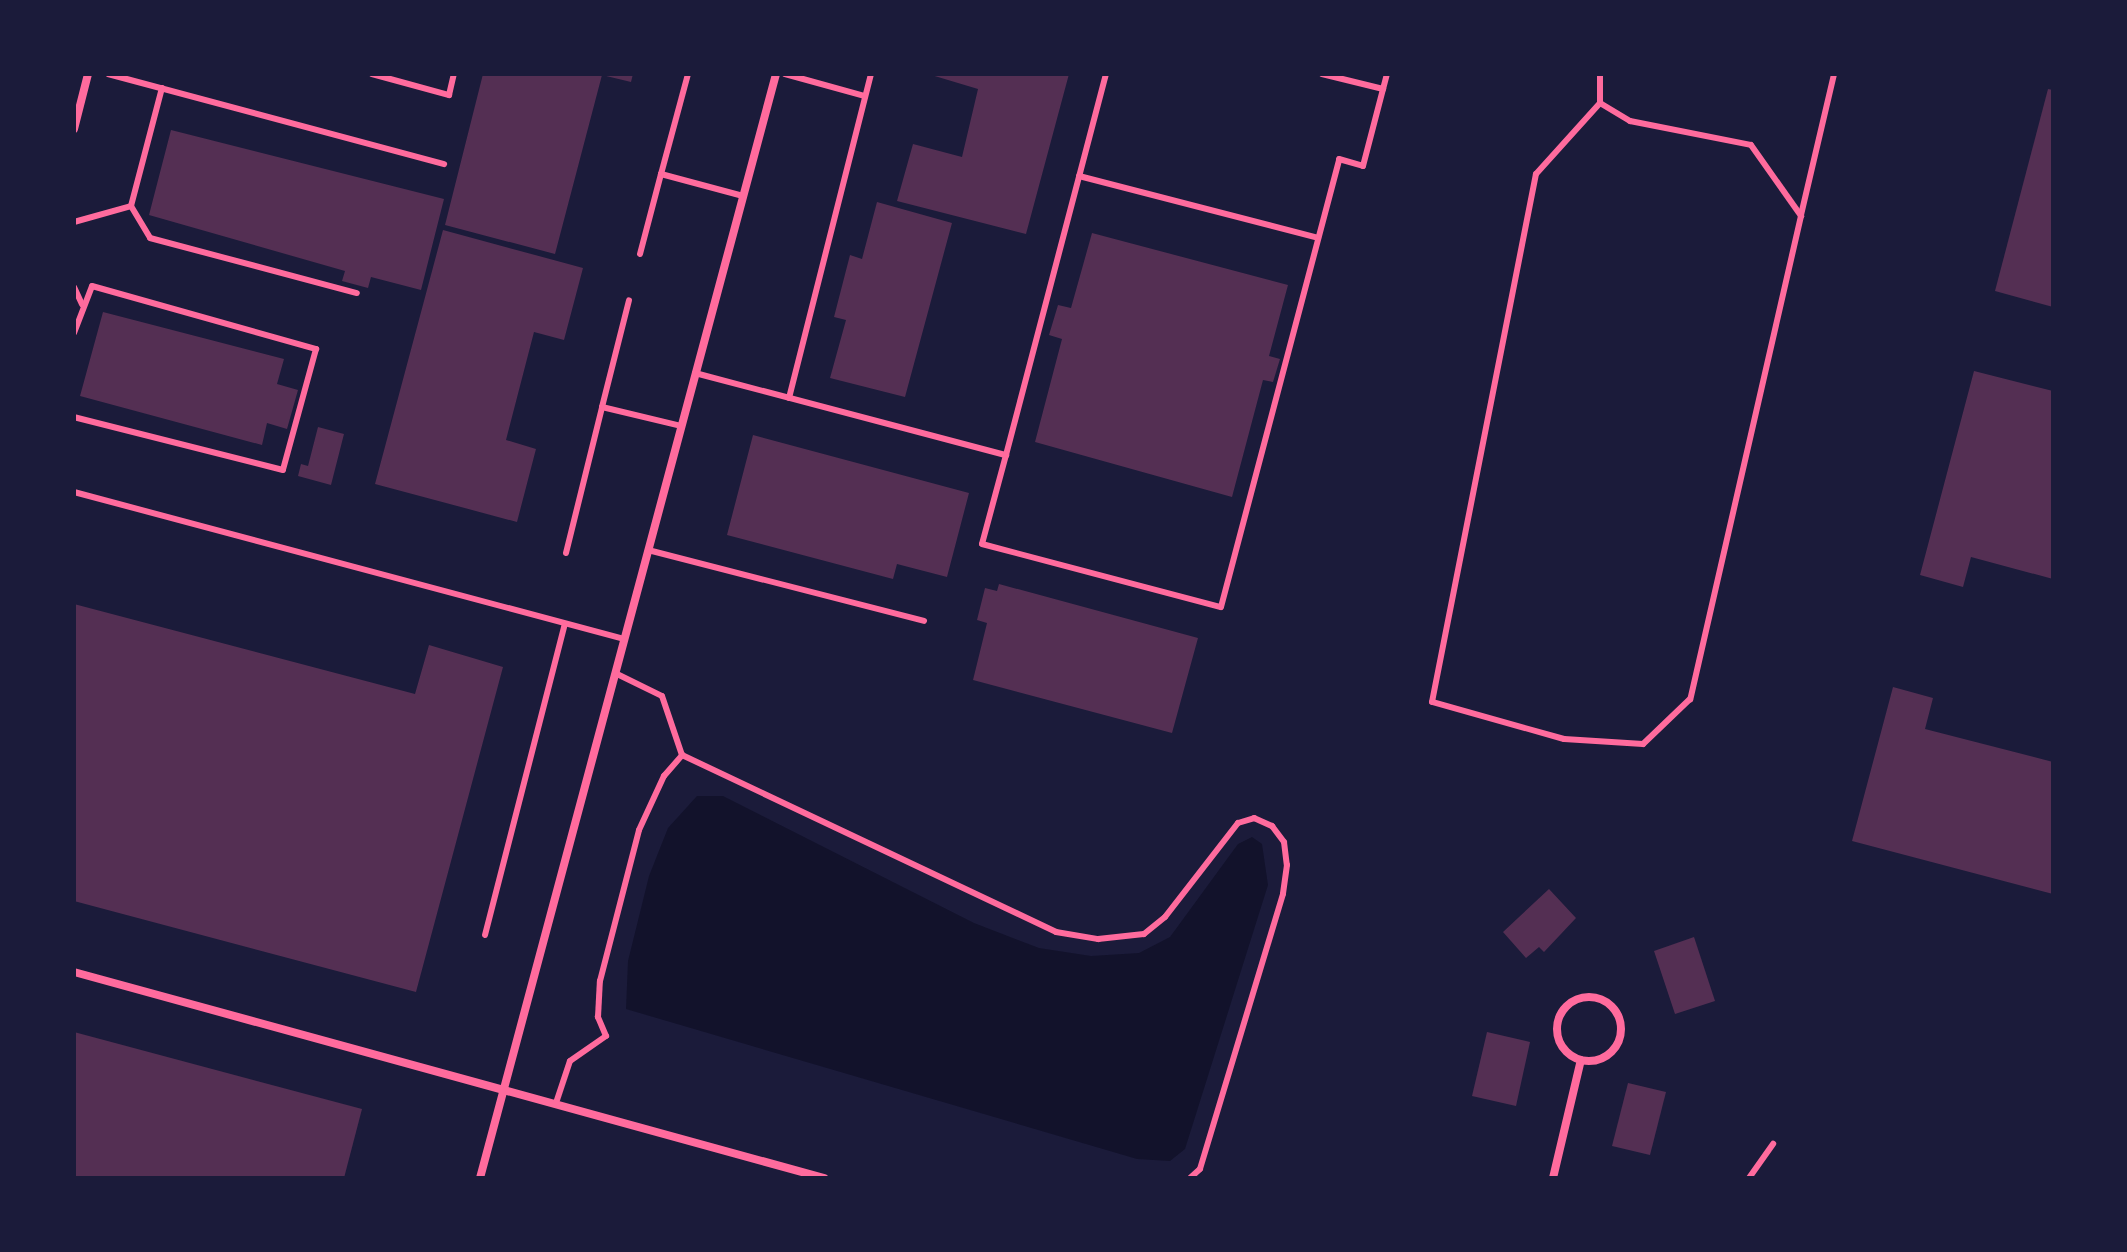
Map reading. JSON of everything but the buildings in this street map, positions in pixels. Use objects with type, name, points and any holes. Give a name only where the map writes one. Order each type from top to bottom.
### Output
[{"type":"street","points":[[74,129],[88,74]]},
{"type":"street","points":[[480,1178],[776,74]]},
{"type":"street","points":[[74,972],[824,1178]]},
{"type":"street","points":[[1596,997],[1616,1012],[1620,1036],[1606,1056],[1581,1060],[1562,1046],[1558,1021],[1572,1001],[1596,997]]},
{"type":"street","points":[[1553,1178],[1581,1060]]},
{"type":"lane","points":[[108,74],[444,164]]},
{"type":"lane","points":[[372,74],[449,95],[454,74]]},
{"type":"lane","points":[[640,254],[688,74]]},
{"type":"lane","points":[[785,74],[865,96]]},
{"type":"lane","points":[[789,398],[871,74]]},
{"type":"lane","points":[[1106,74],[982,544],[1221,607],[1339,159],[1363,166],[1387,74]]},
{"type":"lane","points":[[1322,74],[1383,89]]},
{"type":"lane","points":[[1600,74],[1600,103],[1536,174],[1432,702],[1564,739],[1643,744],[1690,699],[1834,74]]},
{"type":"lane","points":[[74,85],[84,88]]},
{"type":"lane","points":[[162,88],[131,206],[150,238],[357,293]]},
{"type":"lane","points":[[1600,103],[1630,121],[1751,145],[1801,216]]},
{"type":"lane","points":[[661,174],[743,196]]},
{"type":"lane","points":[[1079,176],[1318,238]]},
{"type":"lane","points":[[74,222],[131,206]]},
{"type":"lane","points":[[74,333],[82,304],[92,286],[316,349],[283,470],[74,417]]},
{"type":"lane","points":[[74,287],[82,304]]},
{"type":"lane","points":[[566,553],[629,300]]},
{"type":"lane","points":[[695,373],[1006,455]]},
{"type":"lane","points":[[602,407],[681,426]]},
{"type":"lane","points":[[74,492],[624,639]]},
{"type":"lane","points":[[648,550],[924,621]]},
{"type":"lane","points":[[485,935],[565,624]]},
{"type":"lane","points":[[615,673],[662,696],[682,755],[996,907],[1056,932],[1098,939],[1144,934],[1165,917],[1238,823],[1254,818],[1272,826],[1284,842],[1287,865],[1283,894],[1200,1169],[1190,1178]]},
{"type":"lane","points":[[556,1103],[570,1061],[606,1036],[598,1017],[600,981],[639,830],[664,776],[682,755]]},
{"type":"lane","points":[[1749,1178],[1773,1144]]},
{"type":"shaded area","points":[[697,796],[723,796],[974,923],[1039,948],[1091,956],[1139,953],[1170,937],[1238,844],[1252,837],[1262,844],[1268,885],[1185,1149],[1170,1161],[1137,1159],[626,1009],[628,961],[649,876],[668,828]]}]
